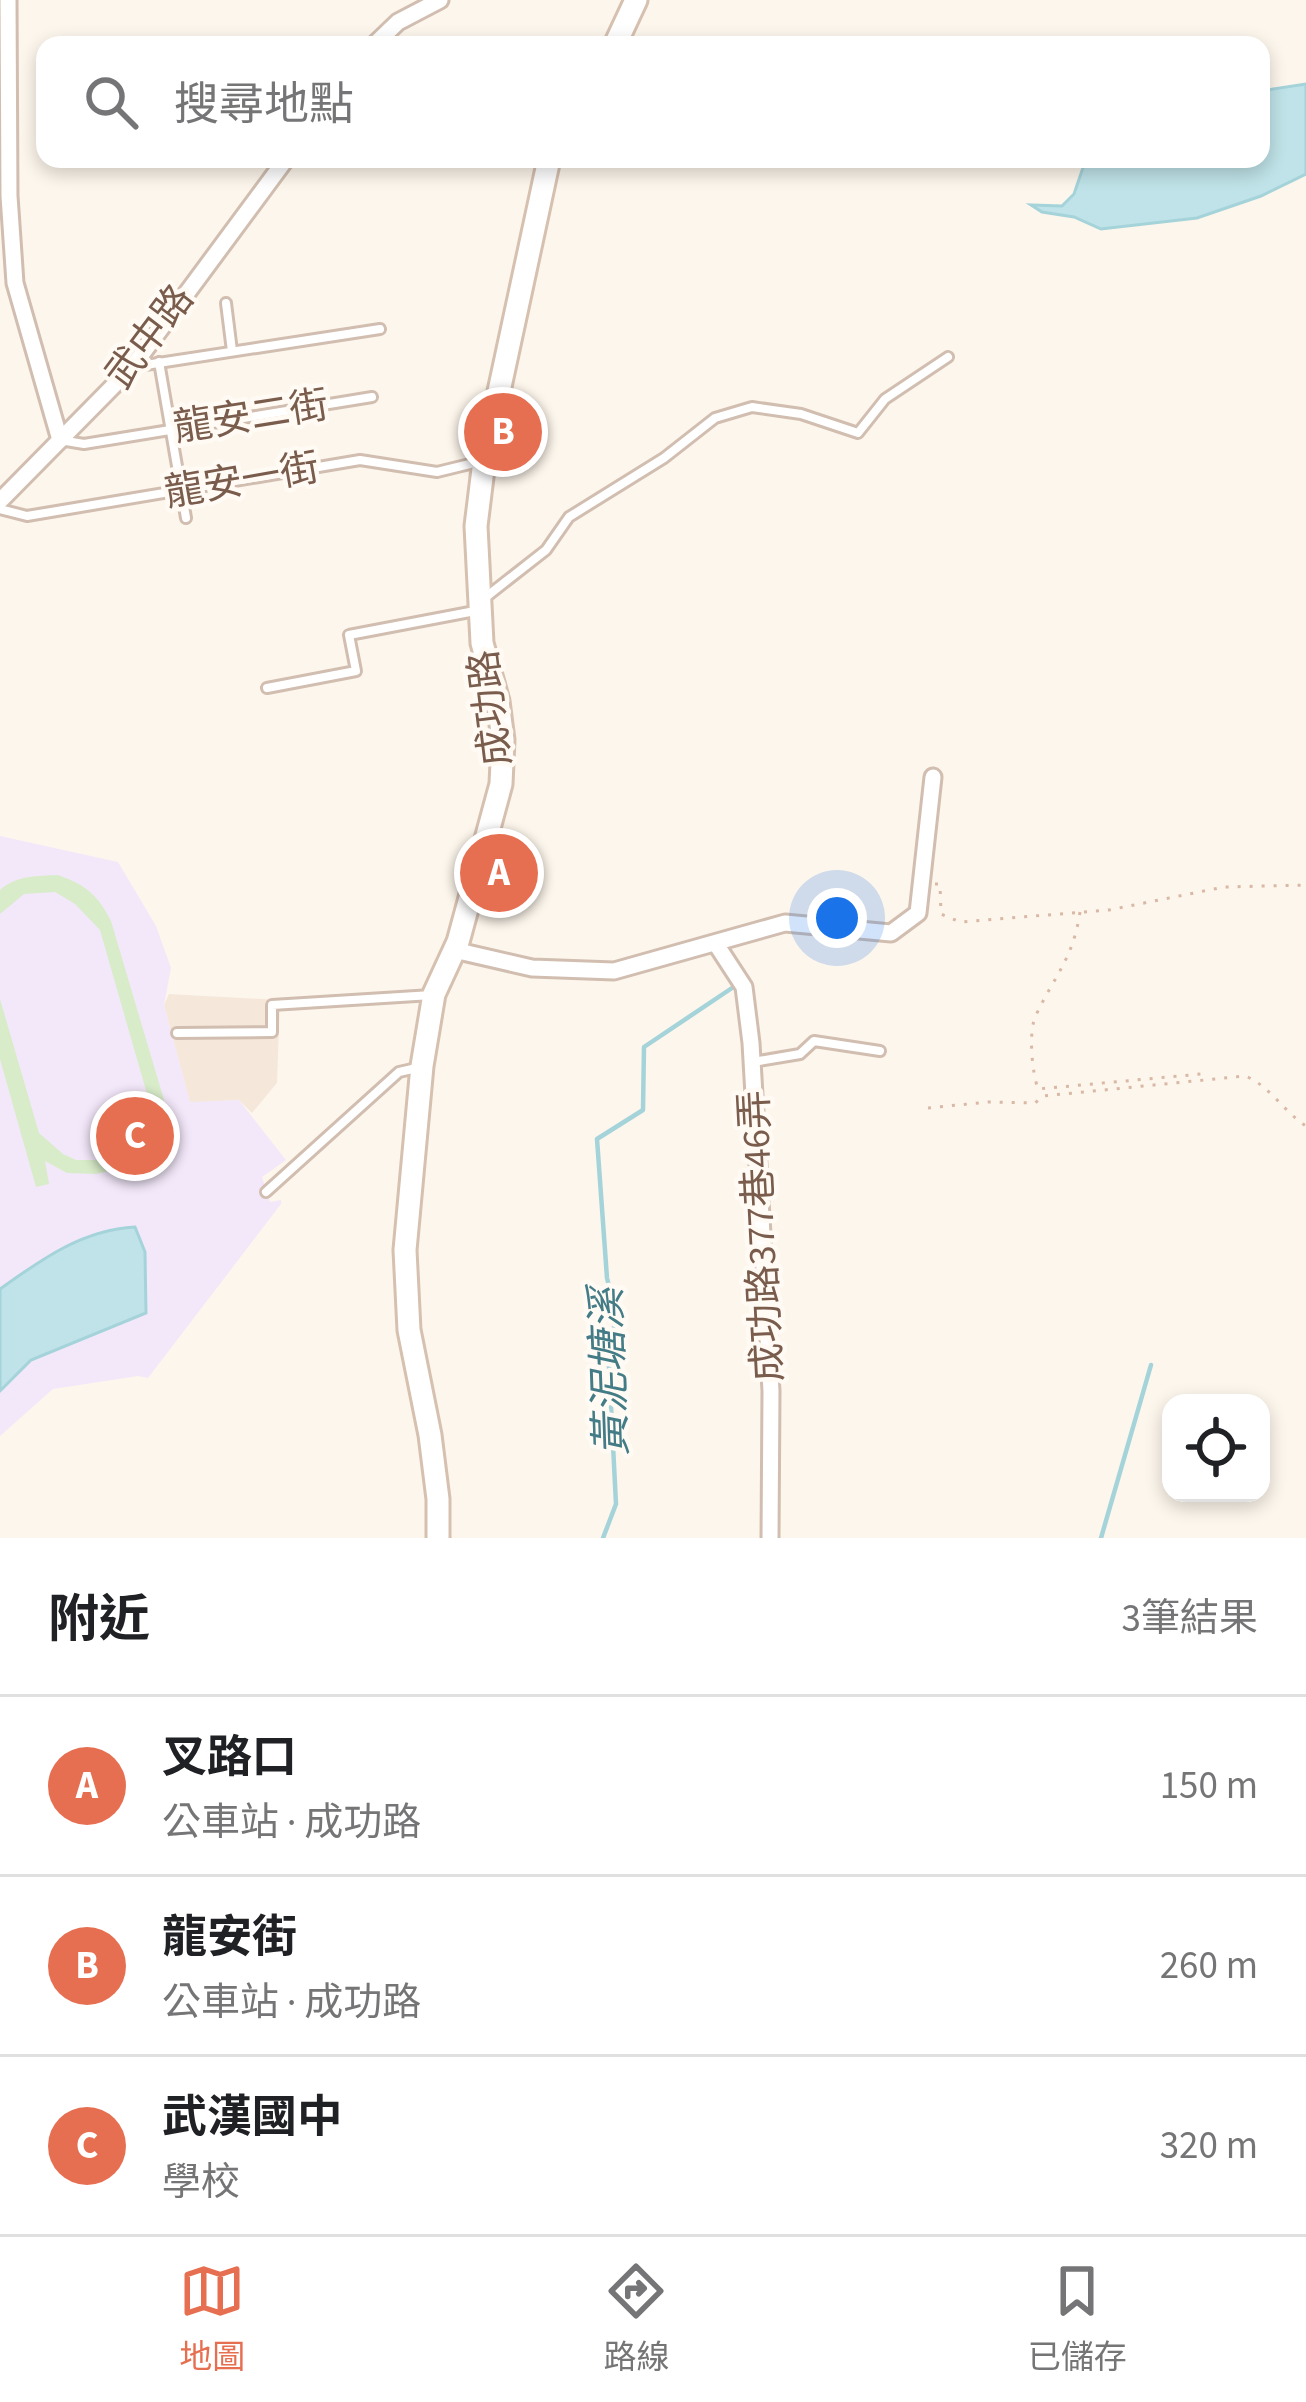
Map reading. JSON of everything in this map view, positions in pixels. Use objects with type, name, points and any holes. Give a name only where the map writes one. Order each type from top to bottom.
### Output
[{"type":"street","points":[[8,0],[9,196],[15,284],[60,440]]},
{"type":"street","points":[[383,36],[398,22],[440,0]]},
{"type":"street","points":[[619,36],[636,0]]},
{"type":"street","name":"武中路","points":[[0,505],[133,366],[279,168]]},
{"type":"street","name":"成功路","points":[[438,1538],[430,1435],[409,1330],[405,1250],[422,1066],[434,994],[454,950],[501,784],[503,740],[482,643],[476,526],[484,461],[547,168]]},
{"type":"street","points":[[454,950],[532,968],[614,971],[785,923],[891,933],[918,913],[933,777]]},
{"type":"street","name":"成功路377巷46弄","points":[[716,944],[744,987],[752,1062],[772,1390],[770,1538]]},
{"type":"lane","points":[[226,303],[232,351]]},
{"type":"lane","points":[[133,366],[380,329]]},
{"type":"lane","points":[[267,688],[356,671],[349,634],[481,606],[546,550],[568,518],[664,458],[716,418],[752,407],[801,414],[858,433],[885,399],[948,357]]},
{"type":"lane","points":[[159,362],[186,518]]},
{"type":"lane","name":"龍安二街","points":[[60,440],[84,444],[372,397]]},
{"type":"lane","name":"龍安一街","points":[[0,505],[28,516],[360,460],[437,472],[484,461]]},
{"type":"lane","points":[[177,1034],[272,1032],[272,1005],[434,994]]},
{"type":"lane","points":[[752,1062],[800,1054],[814,1041],[880,1051]]},
{"type":"lane","points":[[266,1192],[399,1072],[422,1066]]},
{"type":"path","points":[[921,883],[940,884],[941,914],[960,922],[1080,912],[1224,887],[1306,885]]},
{"type":"path","points":[[1080,912],[1075,943],[1033,1019],[1038,1089],[1201,1074],[1209,1079]]},
{"type":"path","points":[[928,1108],[1035,1103],[1043,1096],[1245,1076],[1258,1081],[1306,1126]]},
{"type":"shaded area","points":[[0,836],[118,862],[156,926],[171,968],[164,1005],[190,1102],[239,1100],[286,1160],[262,1177],[270,1202],[281,1200],[281,1204],[148,1378],[53,1389],[0,1436]]},
{"type":"shaded area","points":[[169,994],[280,1000],[277,1083],[252,1113],[239,1100],[190,1103],[164,1005]]},
{"type":"green space","points":[[58,875],[90,892],[111,921],[164,1100],[151,1142],[118,1169],[67,1173],[45,1161],[49,1184],[36,1187],[0,1059],[0,999],[39,1133],[63,1154],[76,1160],[110,1160],[142,1132],[148,1119],[149,1101],[100,930],[75,904],[55,892],[24,894],[0,914],[0,890],[7,885],[28,877]]},
{"type":"water","points":[[1306,84],[1306,174],[1261,196],[1197,218],[1101,229],[1031,205],[1062,206],[1074,194],[1083,168],[1270,168],[1270,90]]},
{"type":"water","points":[[135,1227],[145,1252],[146,1313],[31,1360],[0,1391],[0,1289],[80,1240]]},
{"type":"waterway","name":"黃泥塘溪","points":[[603,1538],[616,1504],[608,1347],[617,1318],[607,1278],[597,1139],[643,1110],[644,1047],[732,988]]},
{"type":"waterway","name":"黃泥塘溪","points":[[1101,1538],[1151,1365]]},
{"type":"place","name":"龍安街","points":[[503,432]]},
{"type":"place","name":"叉路口","points":[[499,873]]},
{"type":"place","name":"武漢國中","points":[[135,1136]]}]
